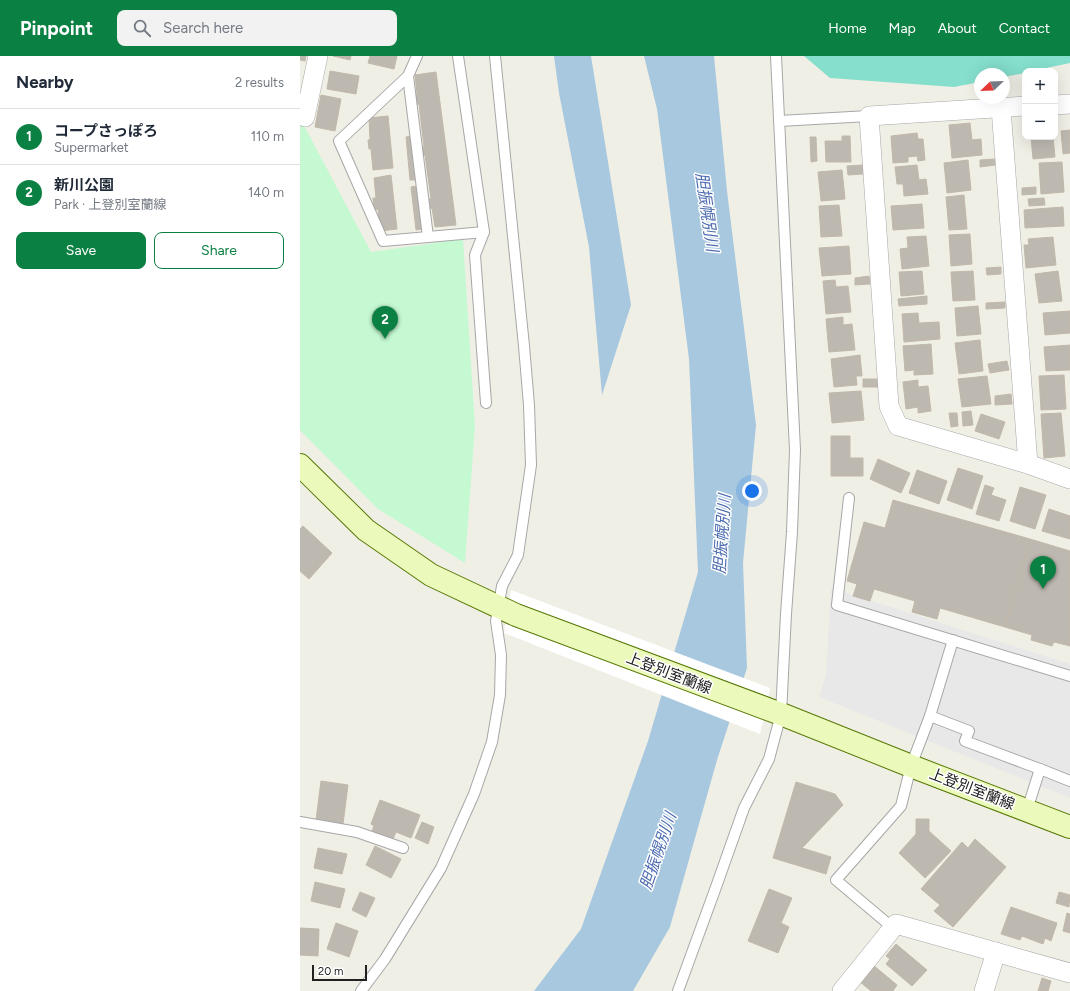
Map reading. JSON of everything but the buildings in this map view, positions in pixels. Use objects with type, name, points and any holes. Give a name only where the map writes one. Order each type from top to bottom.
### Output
[{"type":"main road","name":"上登別室蘭線","points":[[300,465],[366,530],[431,575],[508,611],[1070,827]]},
{"type":"street","points":[[305,117],[318,56]]},
{"type":"street","points":[[1058,105],[1070,104]]},
{"type":"street","points":[[1022,106],[868,116],[889,406],[898,426],[1028,464],[1070,479]]},
{"type":"street","points":[[1001,108],[1028,464]]},
{"type":"street","points":[[842,991],[896,924],[1070,974]]},
{"type":"street","points":[[984,991],[996,952]]},
{"type":"lane","points":[[417,56],[408,76],[339,141],[383,242],[484,232]]},
{"type":"lane","points":[[458,56],[484,232],[475,255],[486,403]]},
{"type":"lane","points":[[361,991],[385,959],[441,868],[474,794],[492,742],[500,695],[501,655],[496,621],[508,611],[502,586],[518,554],[531,465],[526,368],[494,56]]},
{"type":"lane","points":[[678,991],[744,808],[769,759],[786,614],[792,532],[795,450],[776,56]]},
{"type":"lane","points":[[408,76],[428,237]]},
{"type":"lane","points":[[779,121],[868,116]]},
{"type":"lane","points":[[849,498],[837,605],[1070,676]]},
{"type":"lane","points":[[893,928],[836,880],[901,806],[911,766],[930,716],[953,640]]},
{"type":"lane","points":[[930,716],[969,731],[965,741],[1070,781]]},
{"type":"lane","points":[[1027,810],[1040,769]]},
{"type":"lane","points":[[300,822],[357,832],[403,848]]},
{"type":"green space","points":[[300,118],[371,252],[463,239],[475,426],[465,563],[378,509],[300,430]]},
{"type":"shaded area","points":[[804,56],[1070,56],[1070,63],[1046,68],[1022,68],[1022,74],[1010,76],[1010,68],[974,68],[974,83],[954,87],[830,78]]},
{"type":"shaded area","points":[[831,588],[1070,664],[1070,798],[819,697],[826,674]]},
{"type":"water","points":[[554,56],[591,56],[631,305],[602,395],[589,247],[559,93]]},
{"type":"water","name":"胆振幌別川","points":[[644,56],[714,56],[727,191],[756,425],[743,563],[747,668],[717,760],[670,927],[633,991],[534,991],[581,929],[648,741],[698,572],[689,359],[657,109]]},
{"type":"pier","points":[[511,590],[770,688],[760,734],[504,633]]},
{"type":"place","name":"新川公園","points":[[385,339]]},
{"type":"place","name":"コープさっぽろ","points":[[1043,589]]}]
